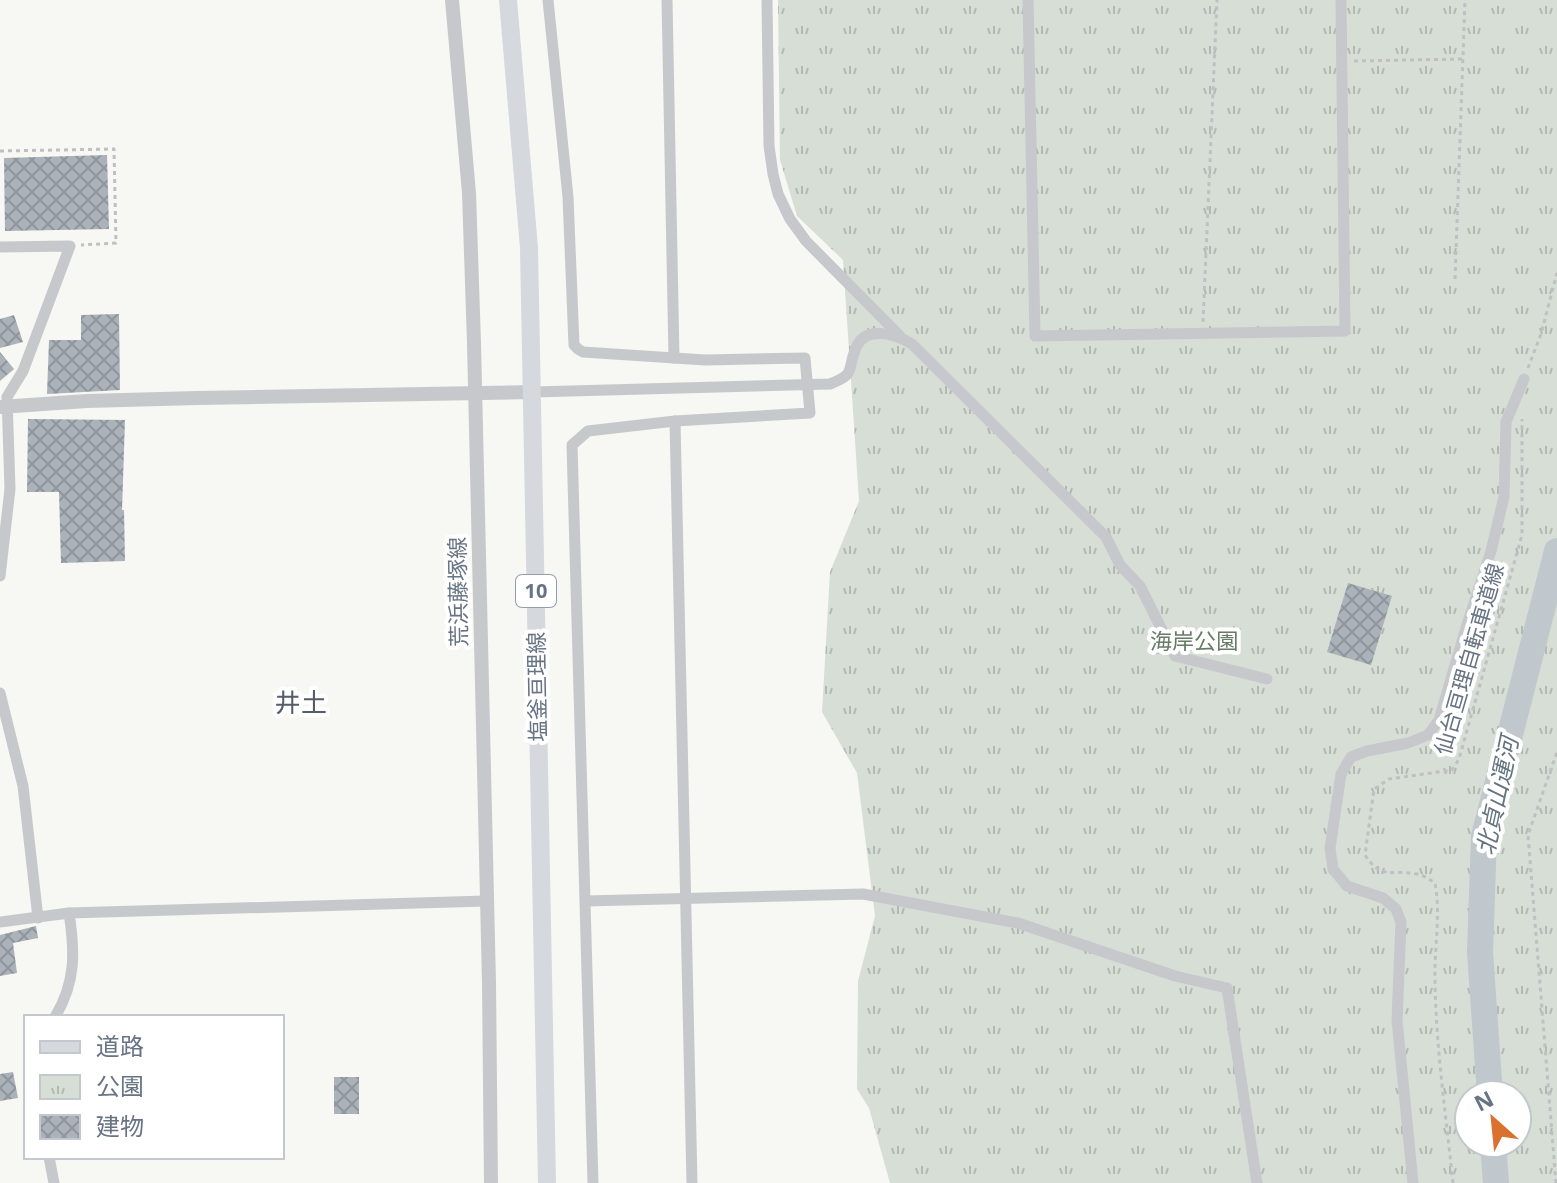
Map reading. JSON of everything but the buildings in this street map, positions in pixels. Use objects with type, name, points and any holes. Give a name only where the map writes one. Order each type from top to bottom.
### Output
[{"type":"main road","name":"塩釜亘理線","points":[[508,0],[529,248],[547,1183]]},
{"type":"street","name":"荒浜藤塚線","points":[[452,0],[469,193],[475,359],[491,1183]]},
{"type":"street","points":[[548,0],[568,197],[574,345],[583,352],[705,360],[805,358],[810,413],[675,421],[588,431],[572,445],[593,1183]]},
{"type":"street","points":[[667,0],[674,358]]},
{"type":"street","points":[[767,0],[769,146],[778,194],[790,219],[806,241],[903,339]]},
{"type":"street","points":[[1028,0],[1035,336],[1345,331],[1341,0]]},
{"type":"street","points":[[0,247],[70,246],[23,371],[3,407],[10,489],[0,576]]},
{"type":"street","points":[[3,407],[87,401],[830,384],[850,371],[860,340],[883,333],[912,344],[1106,537],[1120,565],[1140,586],[1175,656],[1267,679]]},
{"type":"street","points":[[1413,1183],[1397,1020],[1401,922],[1396,909],[1383,898],[1347,886],[1333,869],[1330,848],[1341,774],[1351,757],[1428,735],[1439,720],[1491,551],[1504,497],[1506,422],[1524,379]]},
{"type":"street","points":[[675,421],[692,1183]]},
{"type":"street","points":[[0,693],[23,786],[38,918]]},
{"type":"street","points":[[586,901],[863,894],[1018,923],[1175,976],[1227,988],[1257,1183]]},
{"type":"street","points":[[0,922],[69,913],[486,901]]},
{"type":"street","points":[[56,1015],[64,1002],[72,974],[74,949],[69,913]]},
{"type":"street","points":[[49,1159],[54,1183]]},
{"type":"path","points":[[1203,333],[1217,0]]},
{"type":"path","points":[[1455,279],[1465,0]]},
{"type":"path","points":[[1342,62],[1463,59]]},
{"type":"path","points":[[0,151],[114,149],[116,243],[70,246]]},
{"type":"path","points":[[1524,379],[1541,334],[1557,273]]},
{"type":"path","name":"仙台亘理自転車道線","points":[[1453,1183],[1435,980],[1438,902],[1435,883],[1420,874],[1391,873],[1374,868],[1365,855],[1374,789],[1389,779],[1452,770],[1459,759],[1522,535],[1522,408]]},
{"type":"path","points":[[1556,1183],[1528,835],[1557,752]]},
{"type":"green space","name":"海岸公園","points":[[778,0],[1557,0],[1557,1183],[890,1183],[869,1108],[857,1089],[858,981],[875,916],[857,773],[822,712],[830,572],[859,501],[843,260],[797,216],[780,160]]},
{"type":"waterway","name":"北貞山運河","points":[[1489,1079],[1480,952],[1484,836],[1557,551]]},
{"type":"waterway","name":"北貞山運河","points":[[1494,1159],[1496,1183]]},
{"type":"district","name":"井土","points":[[301,703]]}]
